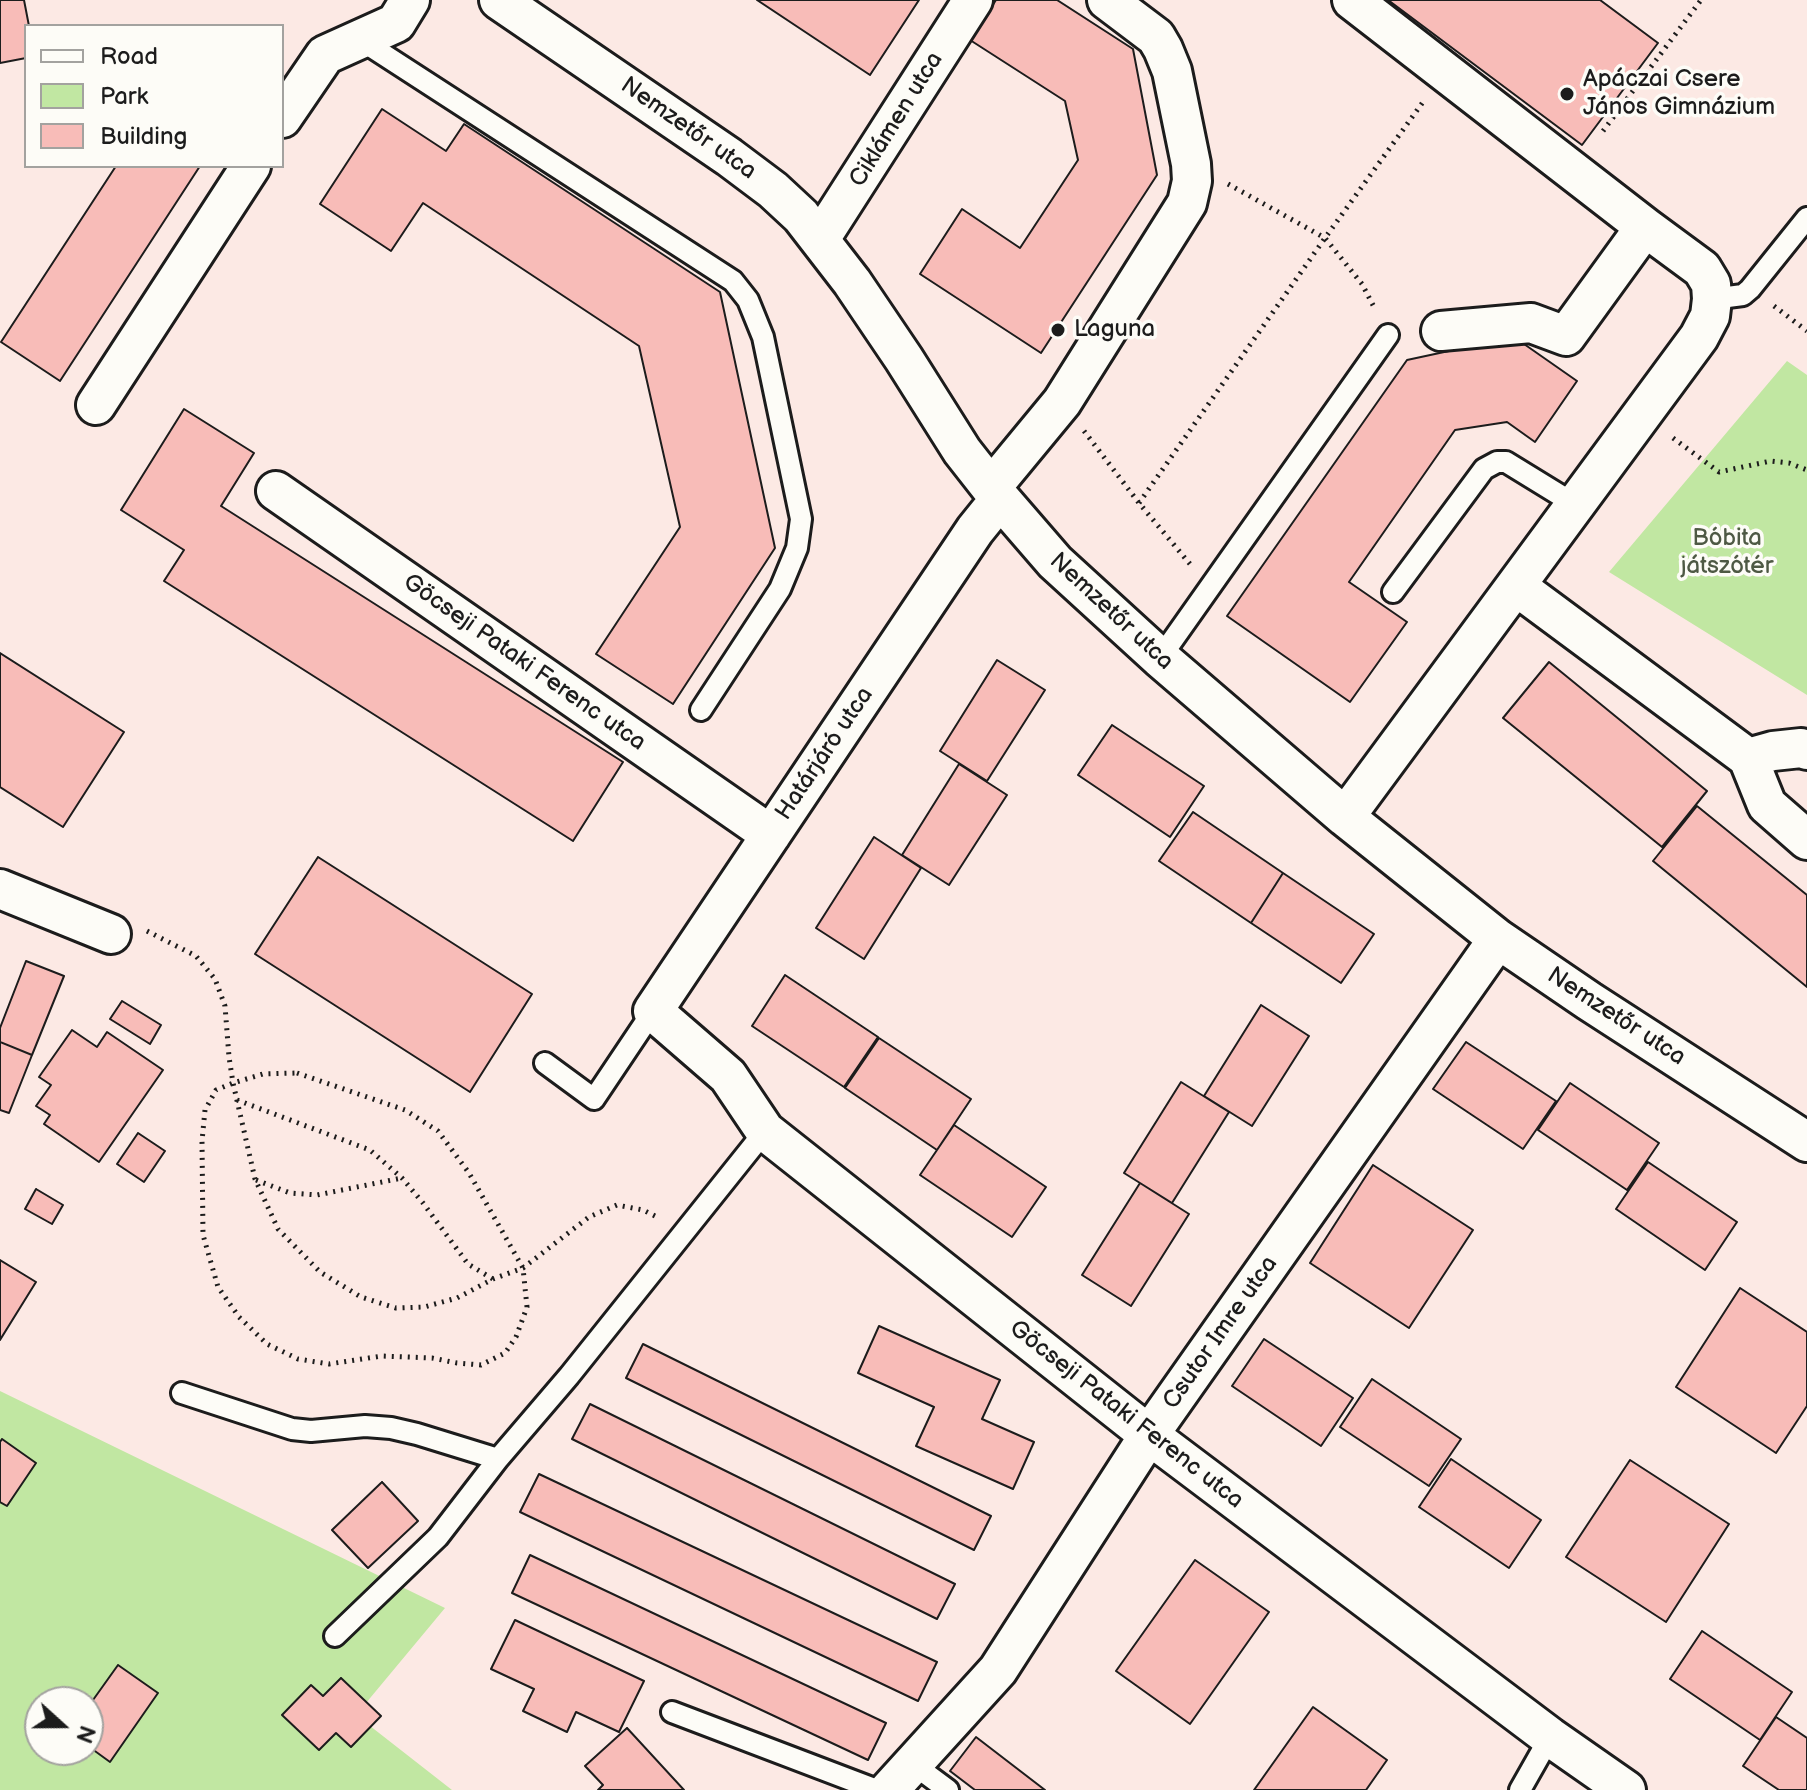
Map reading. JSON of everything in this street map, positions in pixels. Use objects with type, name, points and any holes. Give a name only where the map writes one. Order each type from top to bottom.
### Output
[{"type":"street","points":[[284,115],[325,55],[396,23],[410,0]]},
{"type":"street","name":"Nemzetőr utca","points":[[499,0],[729,157],[801,216],[852,282],[962,451],[996,494],[1055,562],[1160,658],[1345,817],[1498,939],[1807,1142]]},
{"type":"street","name":"Ciklámen utca","points":[[820,239],[973,0]]},
{"type":"street","points":[[1107,0],[1156,37],[1163,49],[1172,71],[1192,181]]},
{"type":"street","points":[[1345,817],[1699,337],[1710,316],[1712,299],[1711,284],[1702,269],[1352,0]]},
{"type":"street","points":[[96,405],[250,168]]},
{"type":"street","name":"Határjáró utca","points":[[653,1011],[975,530],[996,494],[1062,402],[1187,203],[1192,181]]},
{"type":"street","points":[[1441,331],[1531,323],[1566,336],[1645,227]]},
{"type":"street","name":"Göcseji Pataki Ferenc utca","points":[[276,491],[771,835]]},
{"type":"street","points":[[1516,586],[1748,758],[1767,805],[1807,840]]},
{"type":"street","points":[[1748,758],[1773,751],[1807,750]]},
{"type":"street","points":[[0,889],[98,929]]},
{"type":"street","name":"Csutor Imre utca","points":[[901,1777],[998,1670],[1149,1435],[1498,939]]},
{"type":"street","name":"Göcseji Pataki Ferenc utca","points":[[653,1011],[728,1076],[765,1131],[1149,1435],[1550,1737],[1626,1790]]},
{"type":"lane","points":[[361,40],[733,281],[748,300],[763,337],[801,519],[797,548],[780,589],[701,710]]},
{"type":"lane","points":[[1712,299],[1743,295],[1807,218]]},
{"type":"lane","points":[[1160,658],[1388,335]]},
{"type":"lane","points":[[1393,592],[1484,469],[1497,462],[1506,462],[1576,505]]},
{"type":"lane","points":[[545,1063],[594,1099],[653,1011]]},
{"type":"lane","points":[[335,1636],[438,1537],[765,1131]]},
{"type":"lane","points":[[182,1393],[292,1429],[391,1428],[498,1459]]},
{"type":"lane","points":[[672,1712],[877,1790]]},
{"type":"lane","points":[[1520,1790],[1550,1737]]},
{"type":"lane","points":[[901,1777],[948,1790]]},
{"type":"path","points":[[1603,131],[1701,0]]},
{"type":"path","points":[[1139,503],[1444,72]]},
{"type":"path","points":[[1192,181],[1227,184],[1325,238],[1362,284],[1388,335]]},
{"type":"path","points":[[1750,289],[1807,331]]},
{"type":"path","points":[[1062,402],[1139,503],[1210,587]]},
{"type":"path","points":[[1643,415],[1719,472],[1771,461],[1789,463],[1807,470]]},
{"type":"path","points":[[98,929],[122,919],[196,956],[215,979],[225,1006],[233,1083],[255,1179],[278,1229],[320,1272],[361,1297],[396,1308],[424,1307],[457,1298],[493,1279],[523,1268],[589,1217],[617,1205],[643,1210],[686,1231]]},
{"type":"path","points":[[297,1073],[405,1110],[438,1131],[469,1173],[523,1268],[527,1307],[516,1337],[505,1353],[481,1365],[432,1358],[382,1356],[329,1364],[298,1359],[267,1344],[239,1317],[218,1287],[203,1235],[202,1141],[205,1110],[216,1090],[233,1083],[263,1074],[297,1073]]},
{"type":"path","points":[[236,1099],[370,1150],[402,1178],[468,1264],[493,1279]]},
{"type":"path","points":[[255,1179],[290,1193],[317,1195],[402,1178]]},
{"type":"green space","name":"Bóbita játszótér","points":[[1787,361],[1807,375],[1807,695],[1609,572]]},
{"type":"green space","points":[[0,1391],[445,1608],[356,1715],[452,1790],[0,1790]]},
{"type":"building","points":[[0,0],[24,0],[29,24],[24,24],[24,58],[0,63]]},
{"type":"building","points":[[757,0],[919,0],[870,75]]},
{"type":"building","points":[[996,0],[1057,0],[1133,49],[1157,175],[1041,353],[920,274],[962,209],[1020,248],[1078,160],[1065,101],[970,40]]},
{"type":"building","name":"Apáczai Csere János Gimnázium","points":[[1388,0],[1600,0],[1658,43],[1582,145]]},
{"type":"building","points":[[382,109],[446,151],[464,124],[720,292],[775,548],[673,704],[596,654],[680,527],[639,346],[423,203],[391,251],[320,204]]},
{"type":"building","points":[[115,168],[199,168],[60,381],[1,342]]},
{"type":"building","points":[[1514,337],[1577,381],[1535,442],[1507,422],[1455,430],[1349,582],[1407,622],[1350,702],[1227,616],[1407,360]]},
{"type":"building","points":[[184,409],[254,453],[221,506],[623,762],[573,841],[164,581],[184,550],[121,510]]},
{"type":"building","points":[[0,653],[124,732],[63,827],[0,787]]},
{"type":"building","points":[[997,660],[1045,690],[987,781],[940,751]]},
{"type":"building","points":[[1549,662],[1707,791],[1662,847],[1503,718]]},
{"type":"building","points":[[1112,725],[1204,786],[1170,837],[1078,775]]},
{"type":"building","points":[[959,764],[1007,795],[949,885],[902,855]]},
{"type":"building","points":[[1697,806],[1807,895],[1807,987],[1653,861]]},
{"type":"building","points":[[1193,812],[1283,873],[1251,923],[1159,861]]},
{"type":"building","points":[[874,837],[921,868],[864,959],[816,928]]},
{"type":"building","points":[[318,857],[532,994],[470,1092],[255,954]]},
{"type":"building","points":[[1283,873],[1374,934],[1341,983],[1251,923]]},
{"type":"building","points":[[26,961],[64,976],[32,1055],[0,1042],[0,1028]]},
{"type":"building","points":[[785,975],[878,1037],[844,1087],[752,1026]]},
{"type":"building","points":[[122,1001],[161,1025],[150,1044],[110,1019]]},
{"type":"building","points":[[1261,1005],[1309,1036],[1252,1126],[1204,1096]]},
{"type":"building","points":[[72,1030],[97,1047],[107,1032],[163,1070],[99,1162],[44,1124],[50,1115],[36,1106],[51,1085],[39,1077]]},
{"type":"building","points":[[879,1038],[971,1099],[937,1150],[845,1088]]},
{"type":"building","points":[[0,1042],[32,1055],[9,1113],[0,1110]]},
{"type":"building","points":[[1466,1042],[1556,1101],[1523,1149],[1433,1089]]},
{"type":"building","points":[[1181,1082],[1229,1112],[1172,1203],[1124,1173]]},
{"type":"building","points":[[1570,1083],[1659,1143],[1627,1190],[1538,1130]]},
{"type":"building","points":[[954,1125],[1046,1187],[1012,1237],[920,1175]]},
{"type":"building","points":[[138,1133],[165,1151],[144,1182],[117,1164]]},
{"type":"building","points":[[1648,1162],[1737,1222],[1705,1270],[1616,1209]]},
{"type":"building","points":[[1373,1165],[1473,1230],[1409,1328],[1310,1263]]},
{"type":"building","points":[[1140,1183],[1189,1214],[1131,1306],[1082,1275]]},
{"type":"building","points":[[36,1189],[63,1205],[52,1224],[25,1209]]},
{"type":"building","points":[[0,1260],[36,1282],[0,1340]]},
{"type":"building","points":[[1740,1288],[1807,1332],[1807,1406],[1776,1453],[1676,1387]]},
{"type":"building","points":[[879,1326],[1000,1380],[982,1419],[1034,1442],[1013,1489],[916,1446],[934,1407],[858,1373]]},
{"type":"building","points":[[1264,1339],[1353,1398],[1321,1446],[1232,1386]]},
{"type":"building","points":[[643,1344],[991,1516],[974,1550],[626,1378]]},
{"type":"building","points":[[1372,1379],[1461,1439],[1429,1486],[1340,1427]]},
{"type":"building","points":[[590,1404],[955,1584],[937,1619],[572,1439]]},
{"type":"building","points":[[2,1439],[36,1463],[7,1506],[0,1502]]},
{"type":"building","points":[[1451,1459],[1541,1520],[1509,1568],[1419,1507]]},
{"type":"building","points":[[1630,1460],[1729,1524],[1666,1622],[1566,1557]]},
{"type":"building","points":[[539,1474],[937,1662],[918,1701],[520,1512]]},
{"type":"building","points":[[382,1482],[418,1521],[368,1568],[332,1530]]},
{"type":"building","points":[[530,1555],[886,1723],[868,1760],[512,1593]]},
{"type":"building","points":[[1195,1560],[1269,1612],[1190,1724],[1116,1671]]},
{"type":"building","points":[[515,1620],[644,1681],[619,1732],[576,1712],[567,1732],[523,1711],[534,1689],[491,1669]]},
{"type":"building","points":[[1702,1631],[1792,1692],[1760,1740],[1670,1679]]},
{"type":"building","points":[[118,1665],[158,1693],[110,1762],[104,1758],[103,1686]]},
{"type":"building","points":[[341,1678],[381,1716],[351,1747],[336,1733],[319,1750],[282,1715],[311,1685],[323,1696]]},
{"type":"building","points":[[1313,1707],[1387,1760],[1366,1790],[1254,1790]]},
{"type":"building","points":[[1776,1717],[1807,1738],[1807,1790],[1779,1790],[1743,1766]]},
{"type":"building","points":[[627,1728],[684,1790],[598,1790],[603,1785],[585,1766]]},
{"type":"building","points":[[976,1737],[1045,1790],[975,1790],[950,1771]]},
{"type":"place","name":"Apáczai Csere János Gimnázium","points":[[1567,94]]},
{"type":"place","name":"Laguna","points":[[1058,330]]}]
